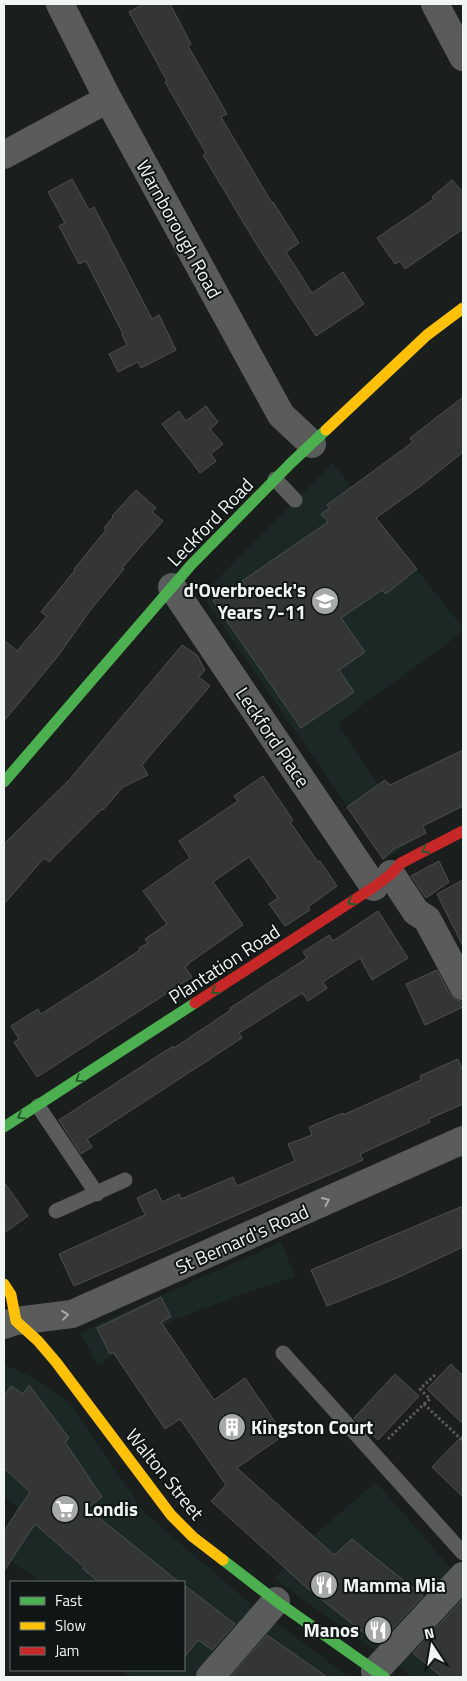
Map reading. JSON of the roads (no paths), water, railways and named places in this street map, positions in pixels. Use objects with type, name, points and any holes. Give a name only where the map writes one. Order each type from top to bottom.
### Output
[{"type":"street","name":"Warnborough Road","points":[[60,4],[108,99],[281,415],[312,444]]},
{"type":"street","points":[[436,4],[463,57]]},
{"type":"street","points":[[4,156],[108,99]]},
{"type":"street","name":"Leckford Road","points":[[4,782],[191,565],[275,479],[426,335],[463,308]]},
{"type":"street","name":"Leckford Place","points":[[172,587],[382,881],[416,912],[427,919],[463,986]]},
{"type":"street","name":"Plantation Road","points":[[4,1127],[382,881],[401,863],[463,831]]},
{"type":"street","name":"St Bernard's Road","points":[[10,1323],[72,1314],[463,1140]]},
{"type":"street","points":[[4,1284],[11,1295],[10,1323]]},
{"type":"street","name":"Walton Street","points":[[10,1323],[38,1341],[56,1362],[141,1477],[171,1515],[192,1536],[276,1601],[379,1674]]},
{"type":"street","points":[[379,1674],[463,1576]]},
{"type":"street","points":[[210,1677],[276,1601]]},
{"type":"lane","points":[[275,479],[295,500]]},
{"type":"lane","points":[[38,1106],[97,1194]]},
{"type":"lane","points":[[56,1211],[125,1180]]},
{"type":"lane","points":[[282,1353],[463,1554]]},
{"type":"place","name":"d'Overbroeck's Years 7-11","points":[[325,601]]},
{"type":"place","name":"Kingston Court","points":[[232,1427]]},
{"type":"place","name":"Londis","points":[[65,1509]]},
{"type":"place","name":"Mamma Mia","points":[[324,1585]]},
{"type":"place","name":"Manos","points":[[378,1630]]}]
